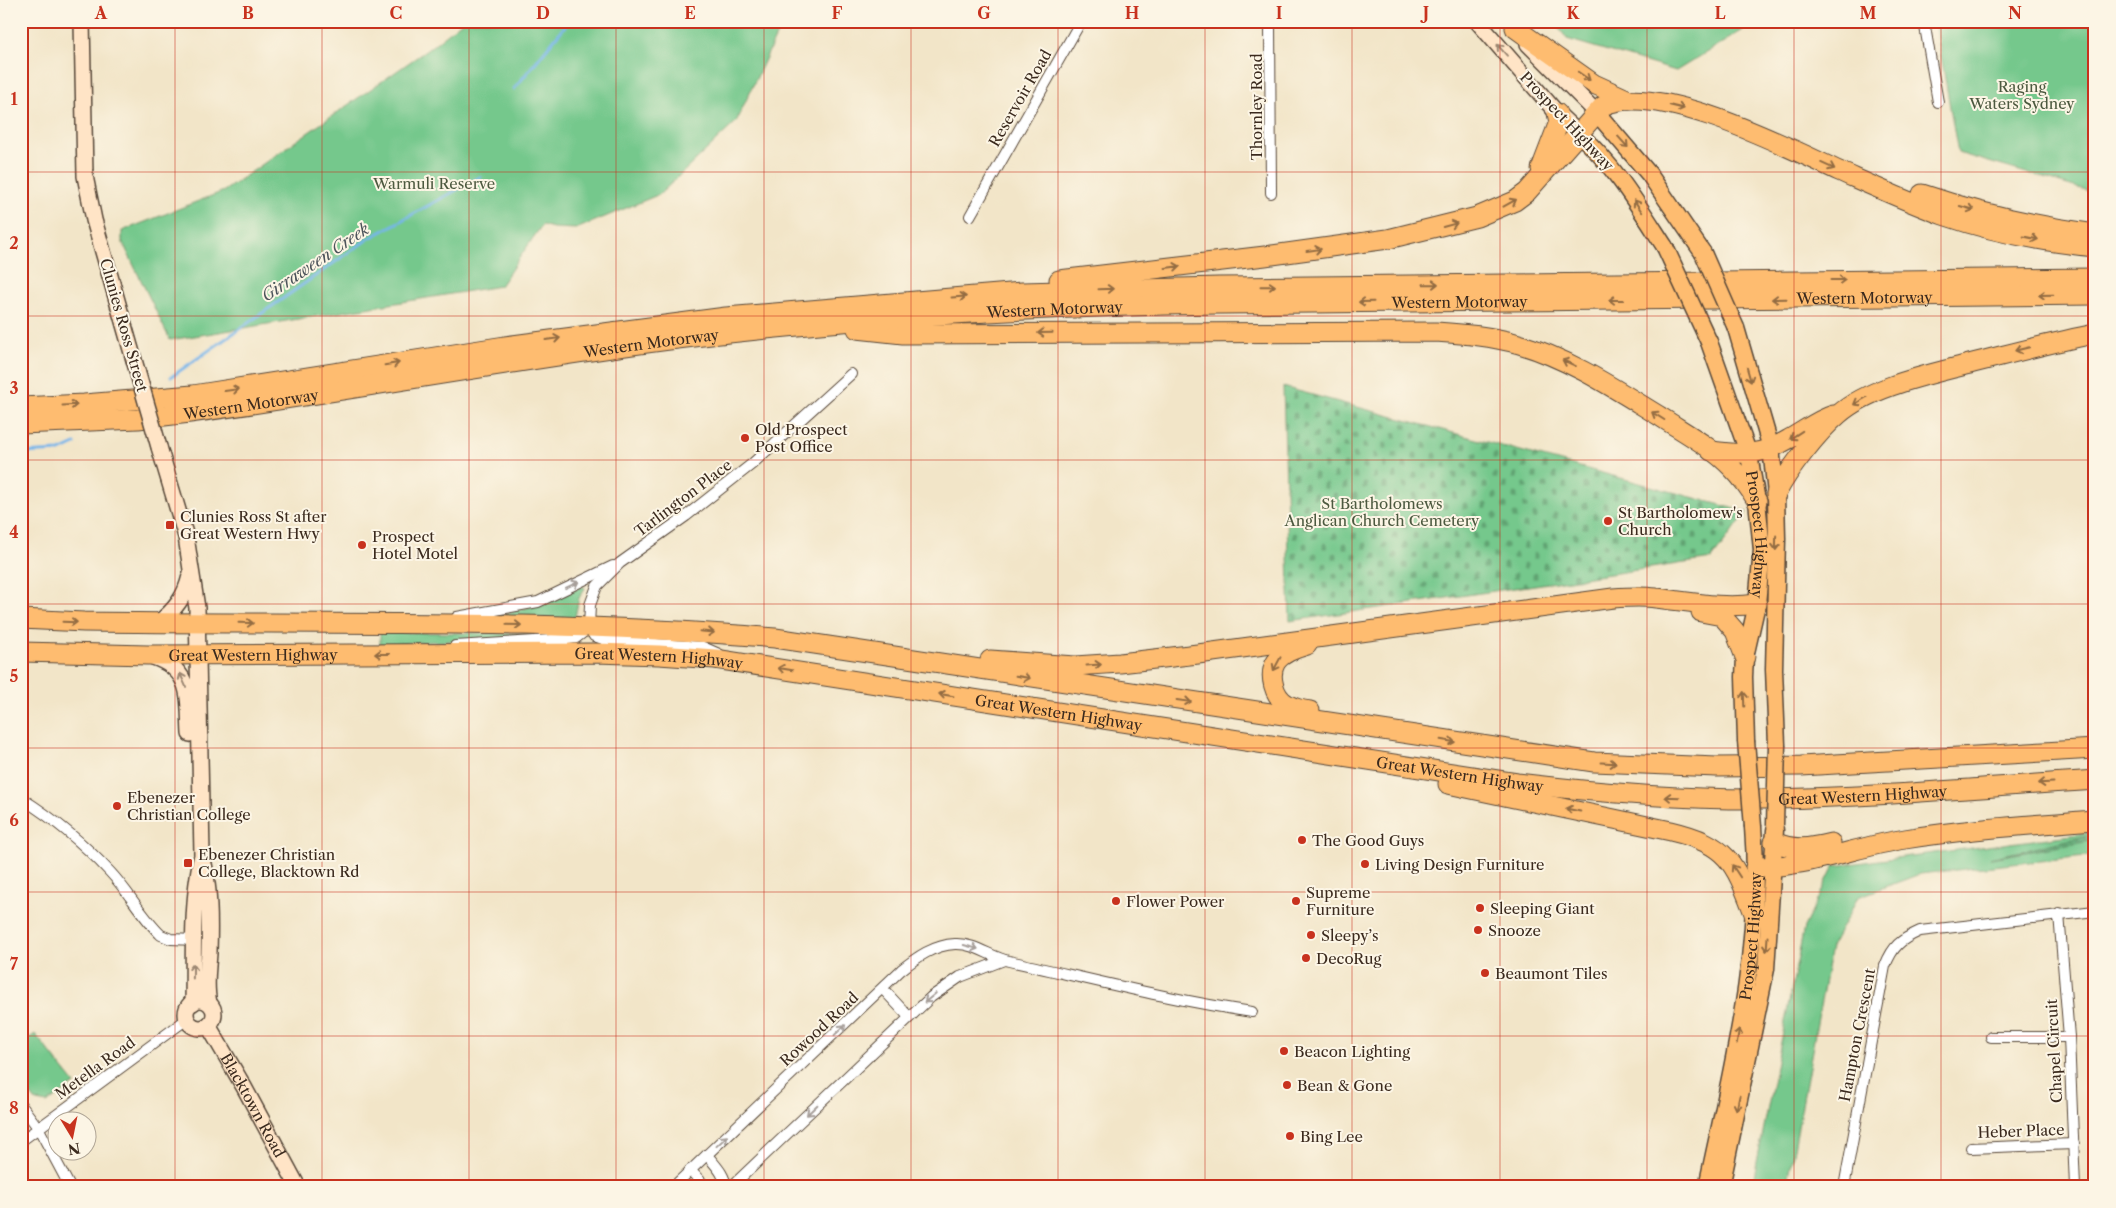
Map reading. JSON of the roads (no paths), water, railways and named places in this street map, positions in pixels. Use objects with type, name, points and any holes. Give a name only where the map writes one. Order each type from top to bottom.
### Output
[{"type":"highway","points":[[1512,25],[1594,84],[1629,100]]},
{"type":"highway","points":[[1022,292],[1057,280],[1265,256],[1388,239],[1442,227],[1498,210],[1515,201],[1526,192],[1579,134],[1596,112],[1611,102],[1629,100],[1659,103],[1735,124],[1869,184],[1944,215],[1995,230],[2036,239],[2095,247]]},
{"type":"highway","points":[[1536,180],[1559,122],[1557,113]]},
{"type":"highway","points":[[1869,184],[1916,192],[1969,209],[2034,225],[2095,234]]},
{"type":"highway","name":"Western Motorway","points":[[21,407],[128,401],[202,394],[515,345],[726,316],[1022,292],[1219,287],[2095,278]]},
{"type":"highway","name":"Western Motorway","points":[[21,424],[129,420],[190,413],[581,352],[807,324],[965,313],[1149,305],[2095,295]]},
{"type":"highway","points":[[807,324],[903,334],[1436,332],[1494,338],[1519,344],[1573,365],[1700,442],[1731,467],[1758,501]]},
{"type":"highway","points":[[1711,451],[1749,454],[1770,448],[1788,440],[1822,418],[1839,413],[1872,394],[1926,375],[2042,345],[2095,334]]},
{"type":"highway","points":[[1776,494],[1783,479],[1799,458],[1839,413]]},
{"type":"highway","points":[[871,653],[1075,666],[1198,654],[1597,599],[1654,598],[1738,607],[1757,604]]},
{"type":"highway","points":[[1412,736],[1300,709],[1287,704],[1279,697],[1273,680],[1276,662],[1284,654],[1306,646],[1586,606],[1628,604],[1676,608],[1722,616],[1734,631],[1745,657]]},
{"type":"highway","name":"Great Western Highway","points":[[21,619],[158,623],[589,627],[659,629],[775,638],[1412,736],[1594,762],[1717,767],[1801,766],[2095,749]]},
{"type":"highway","name":"Great Western Highway","points":[[21,652],[148,655],[596,653],[659,655],[742,663],[1305,751],[1517,783],[1594,792],[1769,799],[2095,780]]},
{"type":"highway","points":[[1236,709],[1250,721],[1253,728],[1250,735],[1240,740]]},
{"type":"highway","points":[[1305,751],[1381,771],[1690,836],[1714,847],[1734,866],[1746,889],[1755,916]]},
{"type":"highway","points":[[1775,834],[1788,848],[1804,848],[1948,820],[2095,809]]},
{"type":"highway","points":[[1764,867],[1789,866],[1902,839],[1980,828],[2095,820]]},
{"type":"main road","name":"Clunies Ross Street","points":[[82,21],[85,176],[94,220],[186,537],[198,623]]},
{"type":"main road","name":"Prospect Highway","points":[[1477,21],[1557,113],[1598,151],[1618,176],[1665,247],[1709,342],[1749,454],[1758,501],[1762,550],[1757,604],[1745,657],[1746,741],[1753,827],[1764,867],[1766,969],[1721,1187]]},
{"type":"main road","name":"Prospect Highway","points":[[1512,25],[1530,47],[1596,112],[1649,174],[1702,253],[1736,328],[1770,448],[1776,494],[1777,539],[1774,669],[1777,745],[1775,834],[1764,867],[1755,916],[1749,971],[1737,1046],[1708,1187]]},
{"type":"main road","points":[[158,623],[170,614],[182,600],[192,570]]},
{"type":"main road","points":[[198,623],[202,855],[208,878],[209,951],[206,985],[209,1003],[214,1014],[208,1025],[196,1027],[188,1019],[187,1010],[193,1003],[201,1000],[209,1003]]},
{"type":"main road","points":[[148,655],[175,667],[181,675],[188,694],[190,737],[200,761]]},
{"type":"main road","points":[[193,1003],[197,876],[202,855]]},
{"type":"main road","points":[[194,940],[203,931],[204,911],[208,899]]},
{"type":"main road","points":[[194,940],[203,948],[207,970]]},
{"type":"main road","name":"Blacktown Road","points":[[208,1025],[298,1187]]},
{"type":"street","name":"Reservoir Road","points":[[970,216],[1081,21]]},
{"type":"street","name":"Thornley Road","points":[[1270,21],[1271,193]]},
{"type":"street","points":[[1924,21],[1938,102]]},
{"type":"street","name":"Tarlington Place","points":[[589,627],[590,605],[597,586],[620,563],[686,516],[752,464],[851,374]]},
{"type":"street","name":"Tarlington Place","points":[[424,624],[538,602],[620,563]]},
{"type":"street","points":[[408,654],[468,644],[576,638],[589,627],[594,636],[604,640],[703,647],[742,663]]},
{"type":"street","points":[[21,798],[38,808],[72,836],[111,873],[162,935],[171,939],[194,940]]},
{"type":"street","name":"Hampton Crescent","points":[[1844,1187],[1884,966],[1890,952],[1903,939],[1920,931],[2095,911]]},
{"type":"street","name":"Chapel Circuit","points":[[2058,914],[2069,1037],[2076,1187]]},
{"type":"street","name":"Rowood Road","points":[[674,1187],[913,960],[924,953],[945,945],[968,945],[1004,960],[1197,1004],[1252,1012]]},
{"type":"street","points":[[731,1187],[909,1017],[946,985],[976,969],[1004,960]]},
{"type":"street","points":[[884,989],[909,1017]]},
{"type":"street","name":"Metella Road","points":[[21,1141],[188,1019]]},
{"type":"street","points":[[1991,1037],[2069,1037]]},
{"type":"street","points":[[21,1104],[39,1129],[70,1187]]},
{"type":"street","name":"Heber Place","points":[[1970,1148],[2074,1144]]},
{"type":"street","points":[[707,1155],[720,1171],[726,1187]]},
{"type":"street","points":[[690,1170],[706,1187]]},
{"type":"waterway","name":"Girraween Creek","points":[[514,89],[569,21]]},
{"type":"waterway","name":"Girraween Creek","points":[[171,377],[368,239],[480,177]]},
{"type":"waterway","name":"Girraween Creek","points":[[21,453],[60,451],[75,444]]},
{"type":"place","name":"Old Prospect Post Office","points":[[745,438]]},
{"type":"place","name":"St Bartholomew's Church","points":[[1608,521]]},
{"type":"place","name":"Clunies Ross St after Great Western Hwy","points":[[170,525]]},
{"type":"place","name":"Prospect Hotel Motel","points":[[362,545]]},
{"type":"place","name":"Ebenezer Christian College","points":[[117,806]]},
{"type":"place","name":"The Good Guys","points":[[1302,840]]},
{"type":"place","name":"Ebenezer Christian College, Blacktown Rd","points":[[188,863]]},
{"type":"place","name":"Living Design Furniture","points":[[1365,864]]},
{"type":"place","name":"Flower Power","points":[[1116,901]]},
{"type":"place","name":"Supreme Furniture","points":[[1296,901]]},
{"type":"place","name":"Sleeping Giant","points":[[1480,908]]},
{"type":"place","name":"Snooze","points":[[1478,930]]},
{"type":"place","name":"Sleepy’s","points":[[1311,935]]},
{"type":"place","name":"DecoRug","points":[[1306,958]]},
{"type":"place","name":"Beaumont Tiles","points":[[1485,973]]},
{"type":"place","name":"Beacon Lighting","points":[[1284,1051]]},
{"type":"place","name":"Bean & Gone","points":[[1287,1085]]},
{"type":"place","name":"Bing Lee","points":[[1290,1136]]},
{"type":"park label","name":"Raging Waters Sydney","points":[[2022,94]]},
{"type":"park label","name":"Warmuli Reserve","points":[[434,183]]},
{"type":"park label","name":"St Bartholomews Anglican Church Cemetery","points":[[1382,512]]}]
